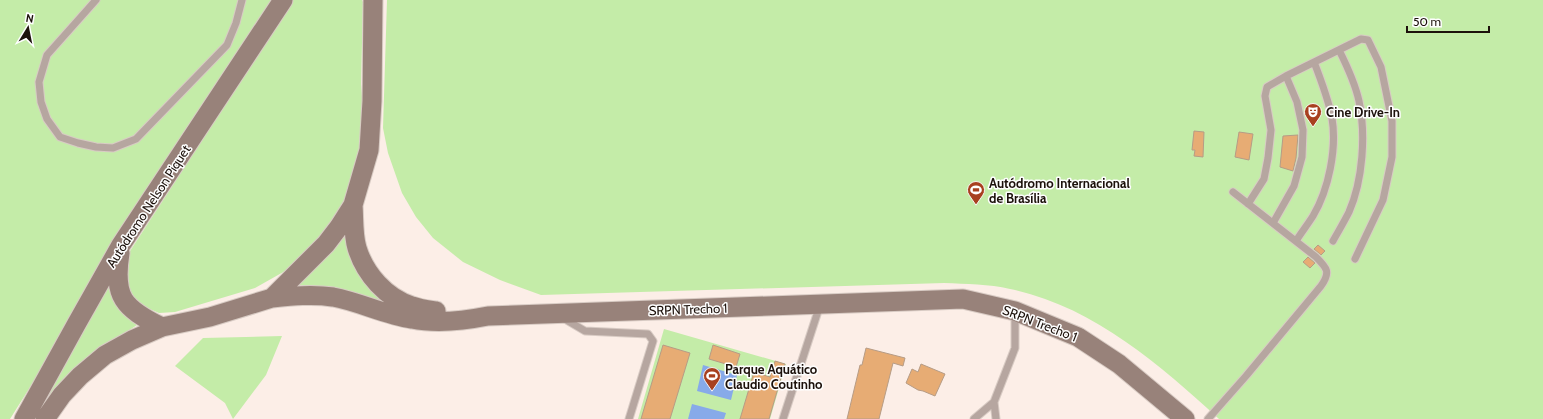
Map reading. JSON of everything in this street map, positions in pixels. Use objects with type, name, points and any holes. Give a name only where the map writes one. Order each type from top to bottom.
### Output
[{"type":"main road","name":"Autódromo Nelson Piquet","points":[[24,419],[121,245],[283,0]]},
{"type":"main road","points":[[45,419],[66,391],[80,376],[105,355],[132,340],[162,327],[210,317],[272,298],[326,244],[353,205],[369,150],[372,101],[372,4]]},
{"type":"main road","name":"SRPN Trecho 1","points":[[353,205],[356,247],[362,260],[377,283],[394,297],[412,306],[457,314],[488,316],[963,299],[1015,311],[1078,337],[1119,364],[1185,419]]},
{"type":"main road","points":[[121,245],[117,273],[119,290],[126,303],[140,316],[162,327]]},
{"type":"main road","name":"SRPN Trecho 1","points":[[272,298],[302,295],[332,297],[413,320],[440,322],[488,316]]},
{"type":"lane","points":[[96,0],[47,55],[39,82],[41,102],[47,119],[60,137],[90,146],[113,148],[136,139],[227,45],[236,23],[242,0]]},
{"type":"lane","points":[[1248,204],[1264,179],[1268,158],[1271,130],[1265,96],[1267,87],[1361,39],[1368,40],[1381,67],[1392,121],[1392,157],[1383,200],[1355,259]]},
{"type":"lane","points":[[1333,241],[1349,211],[1358,181],[1362,151],[1362,123],[1359,100],[1350,72],[1339,50]]},
{"type":"lane","points":[[1296,241],[1313,215],[1323,195],[1330,170],[1333,144],[1332,119],[1325,90],[1314,62]]},
{"type":"lane","points":[[1273,223],[1294,186],[1302,157],[1303,130],[1297,102],[1286,76]]},
{"type":"lane","points":[[1208,419],[1246,376],[1325,280],[1327,271],[1326,267],[1316,257],[1232,192]]},
{"type":"lane","points":[[783,419],[820,304]]},
{"type":"lane","points":[[996,419],[994,402],[1015,348],[1015,311]]},
{"type":"lane","name":"SRPN Trecho 1","points":[[556,314],[585,331],[648,334],[653,341],[629,419]]},
{"type":"lane","points":[[974,419],[994,402]]},
{"type":"green space","points":[[0,0],[273,0],[10,419],[0,419]]},
{"type":"green space","points":[[293,0],[362,0],[363,2],[361,84],[365,134],[355,179],[332,226],[294,266],[255,288],[175,312],[159,313],[143,306],[131,297],[121,265]]},
{"type":"green space","name":"Autódromo Internacional de Brasília","points":[[387,0],[1543,0],[1543,419],[1219,419],[1148,358],[1096,323],[1069,309],[1040,297],[994,286],[944,283],[541,295],[500,280],[463,262],[433,238],[416,217],[402,193],[388,153],[383,128]]},
{"type":"green space","points":[[346,228],[401,310],[334,287],[295,285]]},
{"type":"green space","points":[[109,272],[137,325],[92,355],[40,410],[35,419],[29,419]]},
{"type":"green space","name":"Parque Aquático Claudio Coutinho","points":[[664,329],[786,364],[770,419],[638,419]]},
{"type":"green space","points":[[282,336],[266,375],[233,419],[225,403],[175,366],[203,338]]},
{"type":"water","points":[[703,365],[737,375],[731,400],[697,391]]},
{"type":"water","points":[[692,404],[726,413],[724,419],[688,419]]},
{"type":"building","points":[[1194,131],[1204,132],[1203,157],[1194,156],[1195,150],[1192,150]]},
{"type":"building","points":[[1239,132],[1253,134],[1249,160],[1235,157]]},
{"type":"building","points":[[1298,135],[1293,171],[1280,167],[1283,136]]},
{"type":"building","points":[[1318,245],[1325,251],[1321,255],[1314,249]]},
{"type":"building","points":[[1308,257],[1315,263],[1310,268],[1303,262]]},
{"type":"building","points":[[663,345],[690,353],[670,419],[641,419]]},
{"type":"building","points":[[713,345],[740,354],[736,367],[709,359]]},
{"type":"building","points":[[866,348],[905,358],[903,366],[893,363],[879,419],[847,419],[860,365],[862,365]]},
{"type":"building","points":[[775,361],[785,364],[769,419],[740,419],[754,372],[770,377]]},
{"type":"building","points":[[921,364],[945,374],[935,396],[918,390],[906,383],[912,369],[918,372]]},
{"type":"place","name":"Cine Drive-In","points":[[1313,127]]},
{"type":"place","name":"Autódromo Internacional de Brasília","points":[[976,205]]},
{"type":"place","name":"Parque Aquático Claudio Coutinho","points":[[712,391]]}]
